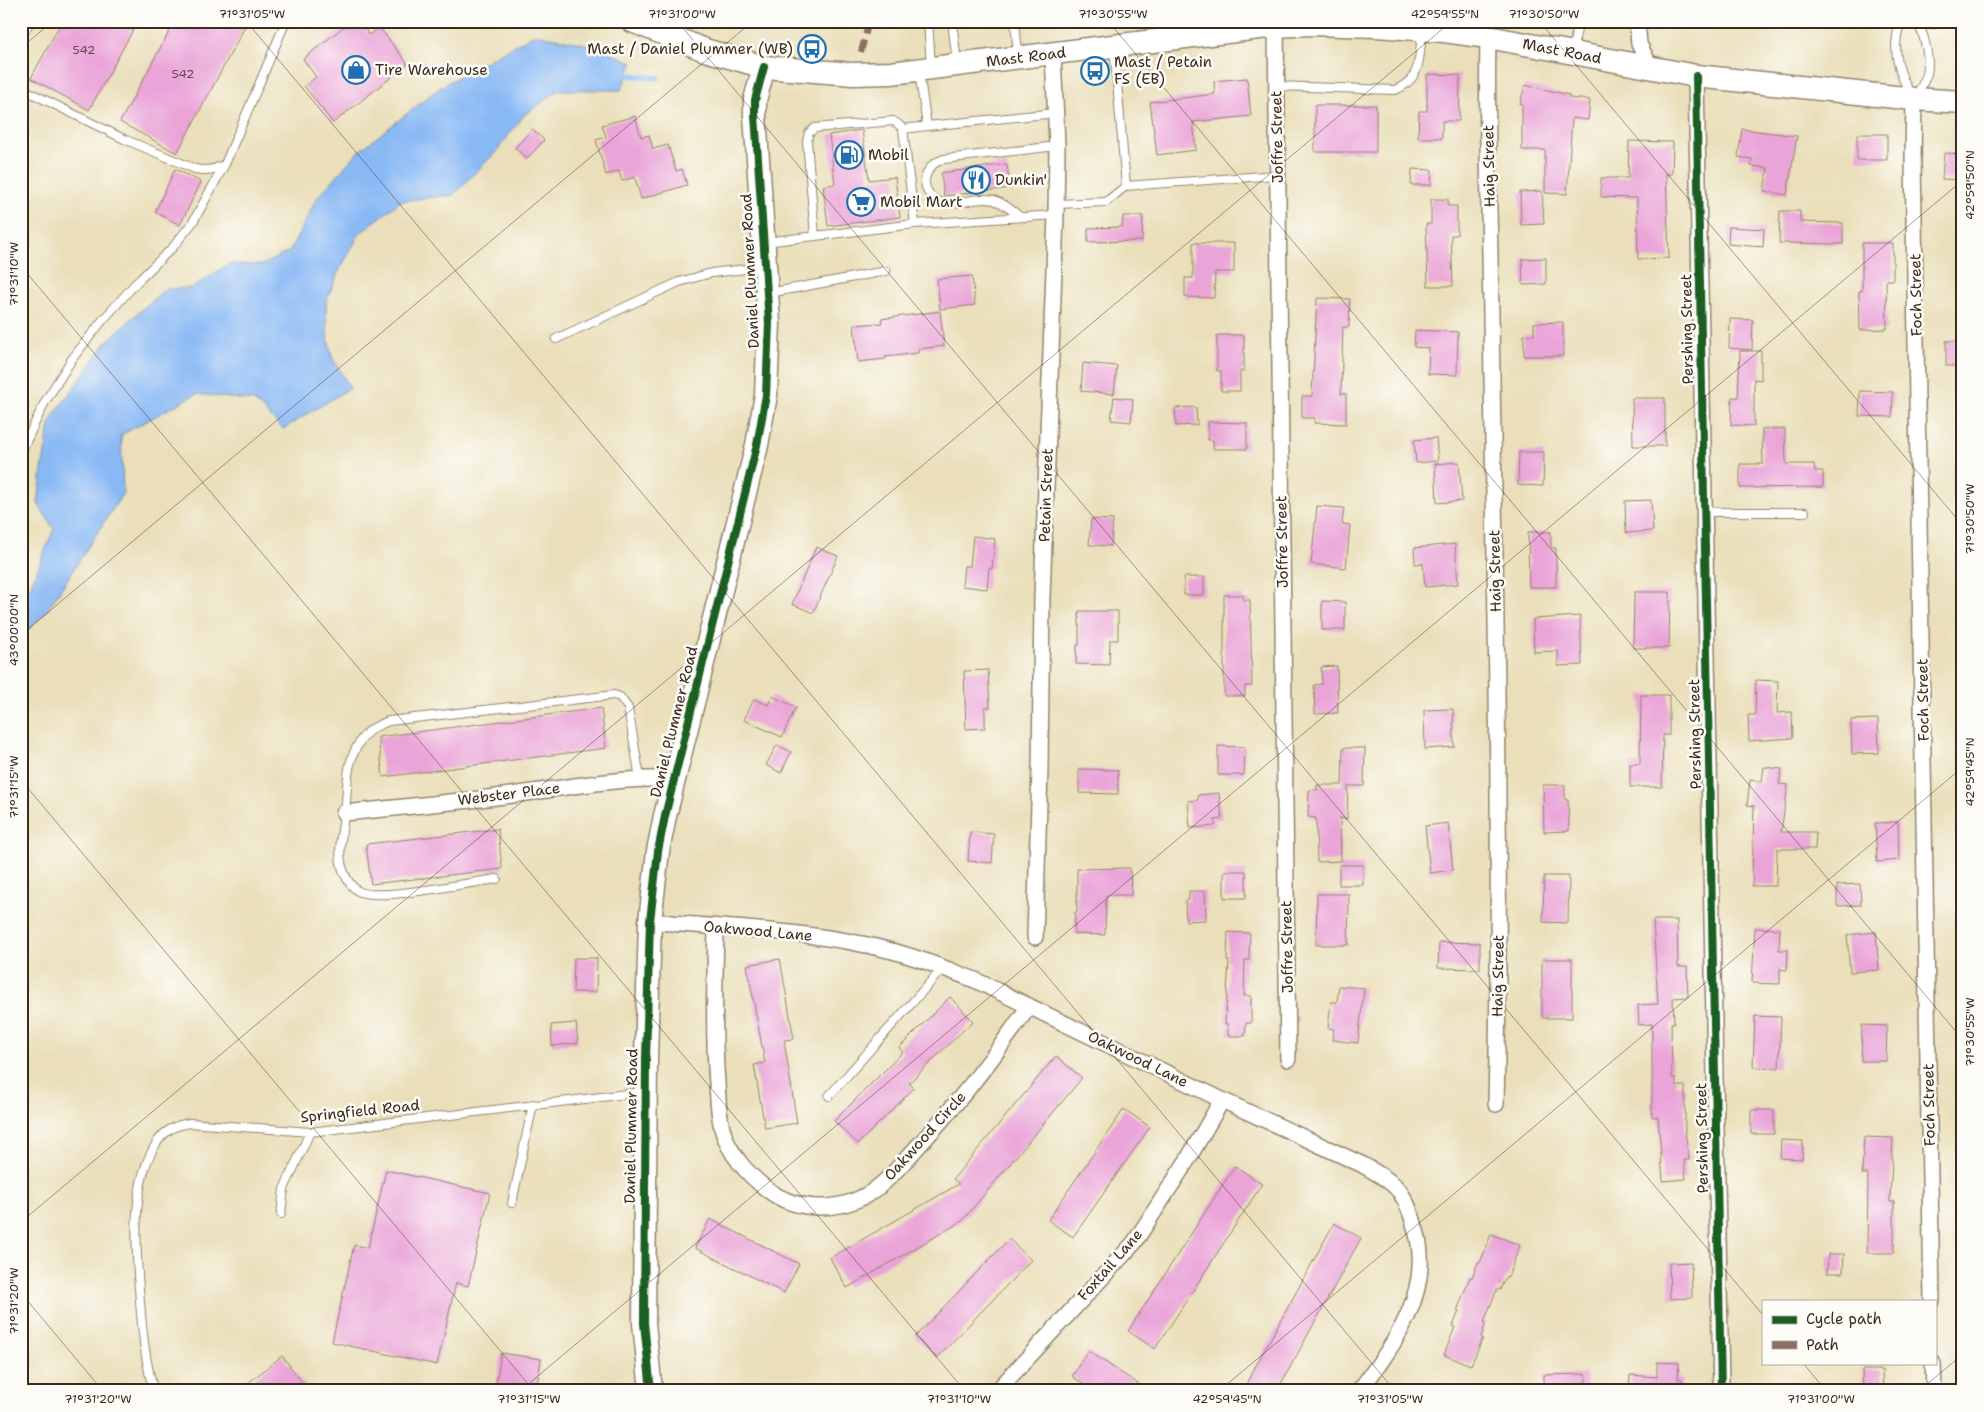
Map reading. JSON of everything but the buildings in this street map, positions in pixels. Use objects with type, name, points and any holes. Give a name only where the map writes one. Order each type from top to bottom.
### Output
[{"type":"main road","name":"Mast Road","points":[[632,21],[706,50],[764,67],[853,74],[891,73],[1053,54],[1276,23],[1348,25],[1423,30],[1488,38],[1696,76],[1914,99],[1963,102]]},
{"type":"main road","name":"Daniel Plummer Road","points":[[652,1391],[644,1323],[645,1092],[650,921],[658,851],[673,778],[758,436],[766,395],[768,293],[755,115],[755,100],[764,67]]},
{"type":"street","points":[[1637,21],[1639,44],[1651,68]]},
{"type":"street","name":"Joffre Street","points":[[1276,23],[1288,1059]]},
{"type":"street","name":"Haig Street","points":[[1488,38],[1487,91],[1499,945],[1496,1104]]},
{"type":"street","name":"Petain Street","points":[[1035,937],[1040,769],[1042,587],[1056,210],[1057,146],[1053,54]]},
{"type":"street","name":"Pershing Street","points":[[1696,76],[1721,1391]]},
{"type":"street","name":"Foch Street","points":[[1914,99],[1932,1300]]},
{"type":"street","name":"Webster Place","points":[[344,813],[496,797],[640,778],[673,778]]},
{"type":"street","name":"Oakwood Lane","points":[[650,921],[794,933],[843,940],[889,950],[943,968],[975,980],[1222,1100],[1363,1165],[1383,1177],[1400,1192],[1410,1212],[1421,1256],[1419,1279],[1414,1302],[1393,1344],[1359,1391]]},
{"type":"street","name":"Oakwood Circle","points":[[716,928],[715,1060],[722,1128],[731,1148],[743,1166],[758,1182],[774,1195],[794,1204],[816,1207],[840,1205],[862,1198],[879,1186],[922,1142],[985,1068],[1029,1006]]},
{"type":"street","name":"Foxtail Lane","points":[[1000,1390],[1134,1243],[1188,1159],[1222,1100]]},
{"type":"street","points":[[1934,1364],[1934,1391]]},
{"type":"lane","points":[[21,39],[30,21]]},
{"type":"lane","points":[[21,452],[45,402],[72,359],[136,283],[173,247],[193,222],[224,164],[286,21]]},
{"type":"lane","points":[[927,126],[925,69],[928,21]]},
{"type":"lane","points":[[952,21],[958,65]]},
{"type":"lane","points":[[1015,21],[1019,58]]},
{"type":"lane","points":[[1572,54],[1578,21]]},
{"type":"lane","points":[[1917,23],[1925,36],[1927,72],[1923,84],[1914,99],[1904,84],[1899,69],[1896,37],[1899,22],[1936,24],[1957,21]]},
{"type":"lane","points":[[1276,86],[1395,90],[1406,85],[1415,74],[1420,58],[1423,30]]},
{"type":"lane","points":[[1114,45],[1126,186]]},
{"type":"lane","points":[[21,88],[124,139],[195,168],[207,171],[224,164]]},
{"type":"lane","points":[[903,130],[1056,113]]},
{"type":"lane","points":[[815,236],[807,141],[809,133],[815,128],[893,121],[903,130],[915,224]]},
{"type":"lane","points":[[1020,217],[993,200],[975,200],[949,204],[935,200],[930,196],[925,185],[932,164],[944,159],[1057,146]]},
{"type":"lane","points":[[764,242],[915,224],[1020,217],[1106,202],[1126,186],[1277,175]]},
{"type":"lane","points":[[556,339],[679,282],[712,273],[766,269]]},
{"type":"lane","points":[[768,293],[886,270]]},
{"type":"lane","points":[[1704,512],[1806,512]]},
{"type":"lane","points":[[498,879],[390,894],[368,895],[358,891],[351,885],[344,874],[341,862],[344,813],[350,764],[357,745],[365,733],[376,726],[408,719],[614,695],[620,697],[628,708],[640,778]]},
{"type":"lane","points":[[828,1096],[943,968]]},
{"type":"lane","name":"Springfield Road","points":[[154,1391],[142,1322],[136,1218],[141,1186],[150,1156],[159,1140],[173,1127],[190,1123],[310,1132],[645,1092]]},
{"type":"lane","points":[[512,1203],[533,1104]]},
{"type":"lane","points":[[281,1214],[284,1189],[310,1132]]},
{"type":"water","points":[[535,34],[590,45],[633,62],[621,90],[559,90],[524,115],[495,153],[453,195],[401,201],[360,233],[338,273],[326,302],[327,333],[332,357],[350,388],[283,429],[254,401],[196,394],[121,435],[123,493],[46,612],[21,637],[21,595],[31,585],[54,529],[38,504],[51,419],[109,339],[165,289],[192,288],[229,264],[262,265],[290,251],[317,198],[358,152],[442,86]]},
{"type":"waterway","points":[[621,74],[658,78]]},
{"type":"marked path","points":[[861,52],[869,21]]},
{"type":"cycle path","points":[[651,1391],[644,1323],[646,1058],[650,921],[658,851],[665,816],[757,445],[766,395],[769,323],[755,115],[755,100],[764,67]]},
{"type":"cycle path","points":[[1696,76],[1721,1391]]},
{"type":"place","name":"Mast / Daniel Plummer (WB)","points":[[812,49]]},
{"type":"place","name":"Tire Warehouse","points":[[356,70]]},
{"type":"place","name":"Mast / Petain FS (EB)","points":[[1095,71]]},
{"type":"place","name":"Mobil","points":[[849,155]]},
{"type":"place","name":"Dunkin'","points":[[976,180]]},
{"type":"place","name":"Mobil Mart","points":[[861,202]]}]
